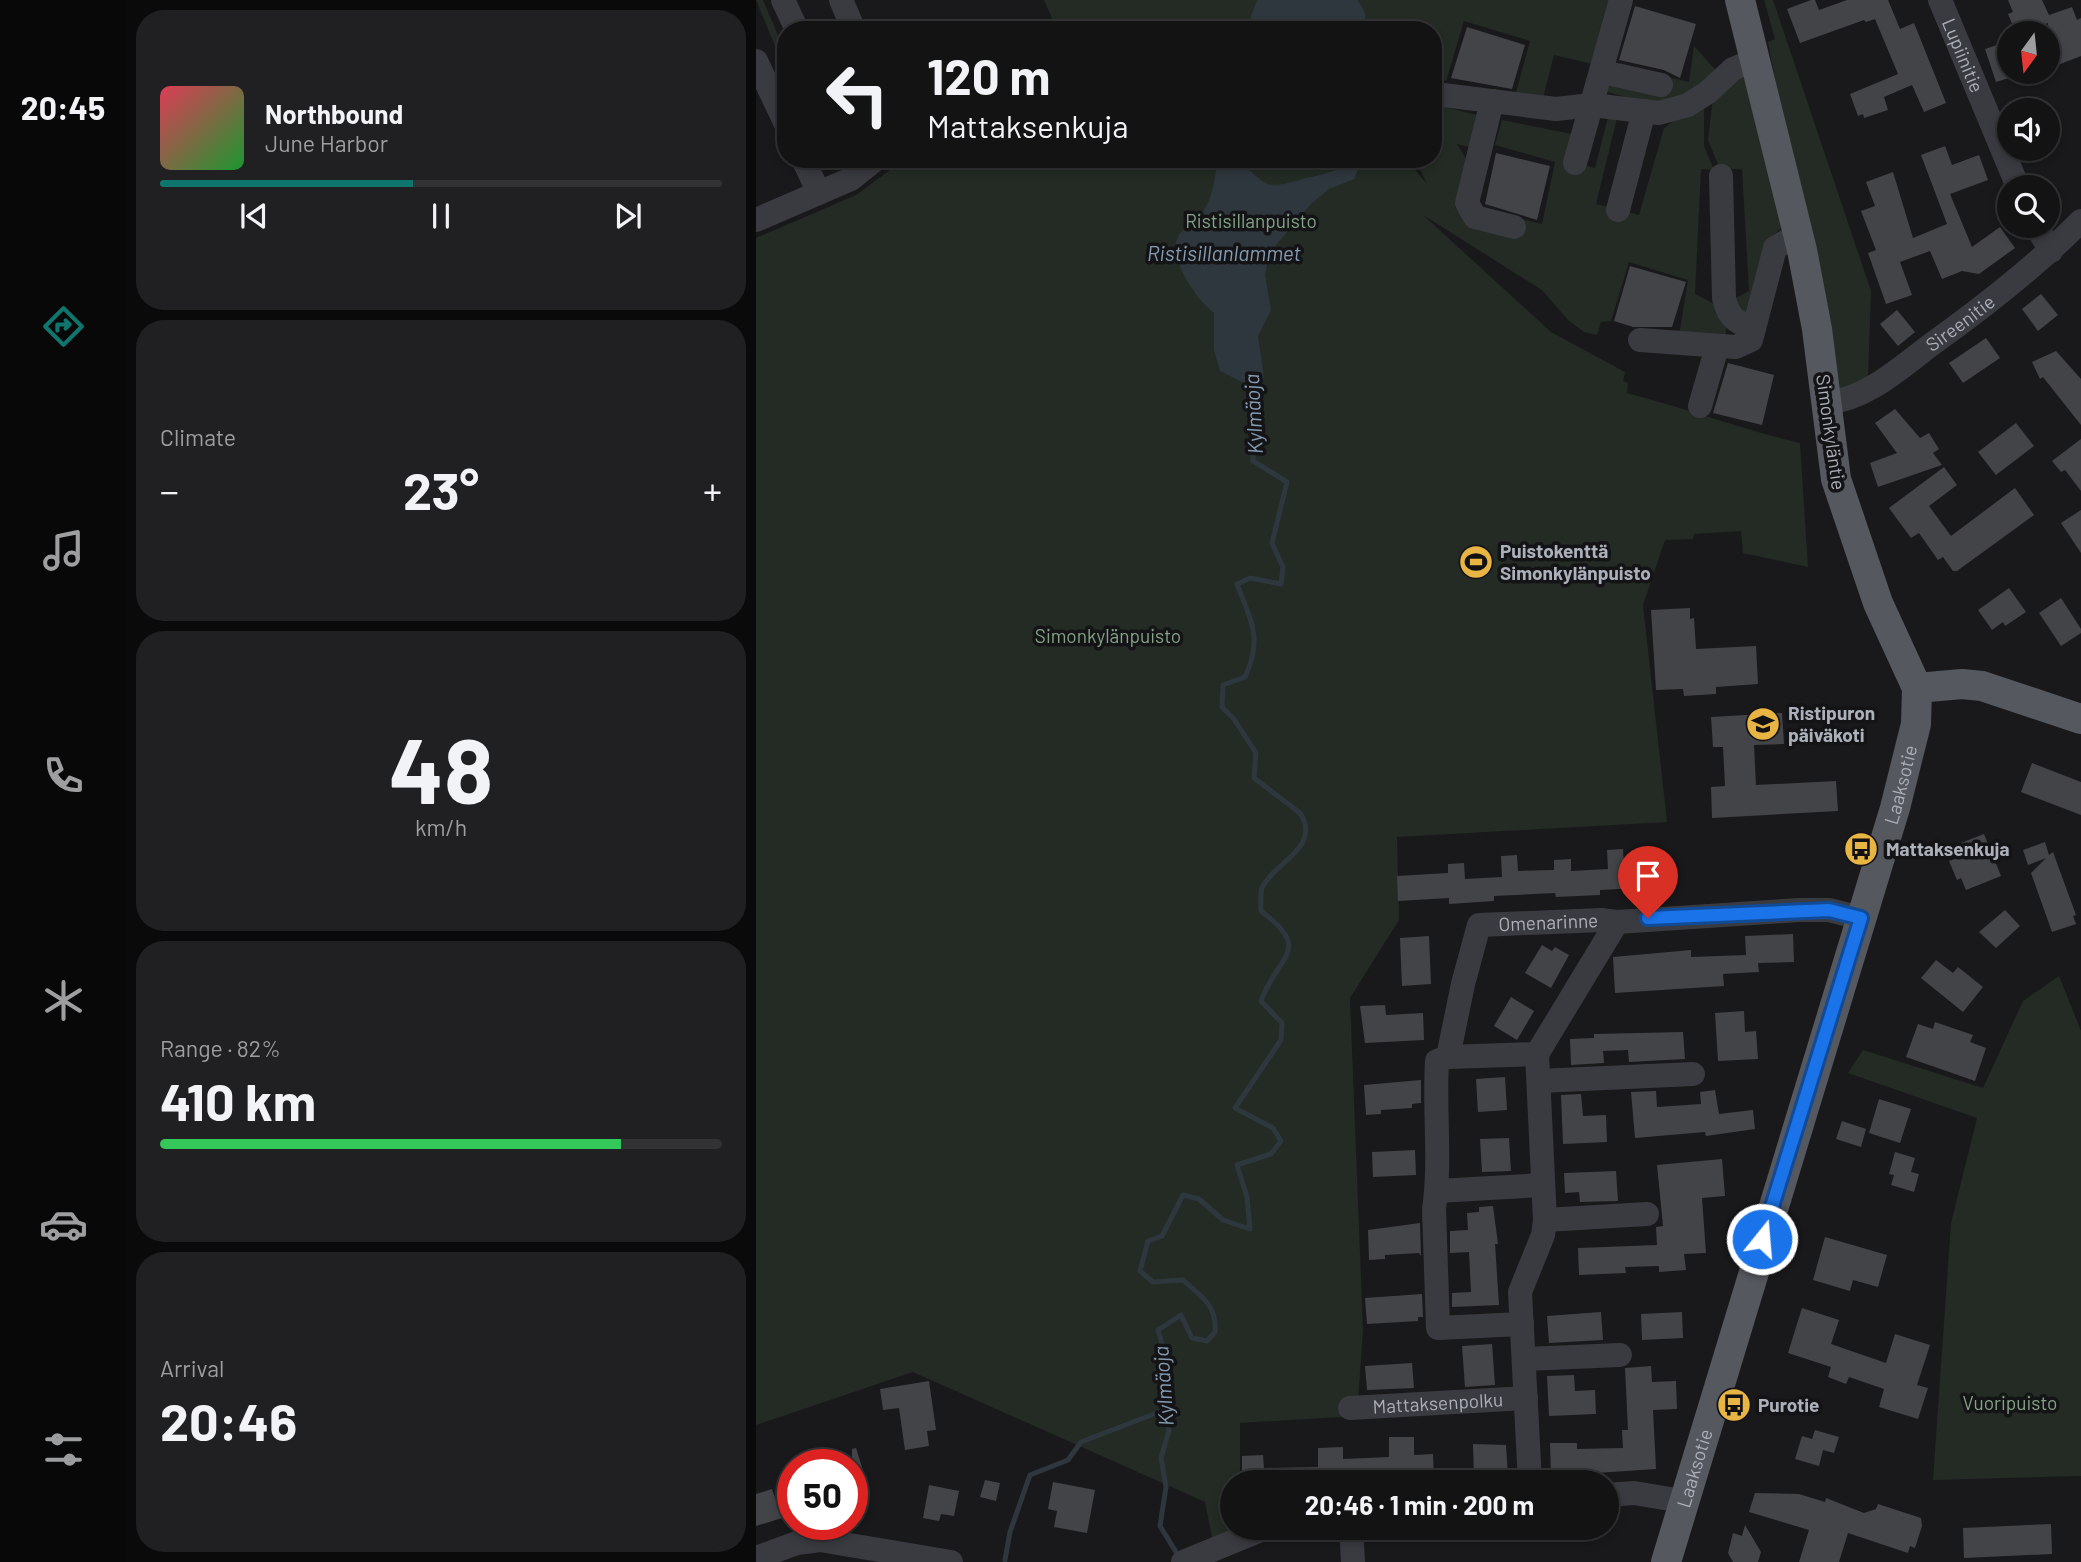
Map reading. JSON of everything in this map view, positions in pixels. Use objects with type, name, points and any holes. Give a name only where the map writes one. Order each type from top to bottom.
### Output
[{"type":"main road","name":"Simonkyläntie","points":[[1740,0],[1757,59],[1798,234],[1817,329],[1836,479],[1846,516],[1878,603],[1917,688]]},
{"type":"main road","points":[[1917,688],[1962,684],[1982,687],[2077,713]]},
{"type":"main road","name":"Laaksotie","points":[[1666,1562],[1682,1500],[1895,808],[1916,724],[1917,688]]},
{"type":"street","points":[[783,0],[793,21]]},
{"type":"street","points":[[841,0],[850,21]]},
{"type":"street","points":[[1575,163],[1603,72],[1621,0]]},
{"type":"street","name":"Lupiinitie","points":[[1940,0],[2013,175]]},
{"type":"street","points":[[1443,95],[1556,109],[1592,105],[1659,113],[1688,105],[1709,92],[1733,69],[1757,59]]},
{"type":"street","points":[[756,61],[777,105]]},
{"type":"street","points":[[1603,72],[1661,85]]},
{"type":"street","points":[[1492,101],[1467,204],[1475,217],[1514,227]]},
{"type":"street","points":[[1618,210],[1644,111]]},
{"type":"street","points":[[807,168],[819,193]]},
{"type":"street","points":[[756,220],[851,179],[865,168]]},
{"type":"street","points":[[1721,176],[1724,298],[1727,311],[1738,324],[1754,328]]},
{"type":"street","name":"Sireenitie","points":[[1826,403],[1844,401],[1868,389],[2005,291],[2081,221]]},
{"type":"street","points":[[1640,340],[1736,347],[1751,340],[1775,248],[1798,234]]},
{"type":"street","points":[[2043,238],[2051,251]]},
{"type":"street","points":[[1700,406],[1717,347]]},
{"type":"street","points":[[1529,1470],[1520,1292],[1543,1234],[1545,1220],[1537,1054],[1617,922],[1799,910],[1829,910],[1861,918]]},
{"type":"street","name":"Omenarinne","points":[[1448,1057],[1479,925],[1601,920],[1617,922]]},
{"type":"street","points":[[1522,1324],[1438,1328],[1434,1110],[1437,1061],[1448,1057],[1537,1054]]},
{"type":"street","points":[[1539,1081],[1693,1074]]},
{"type":"street","points":[[1437,1191],[1543,1185]]},
{"type":"street","points":[[1545,1220],[1647,1214]]},
{"type":"street","points":[[1525,1359],[1620,1355]]},
{"type":"street","name":"Mattaksenpolku","points":[[1350,1408],[1526,1398]]},
{"type":"street","points":[[1619,1494],[1634,1493],[1682,1500]]},
{"type":"street","points":[[756,1558],[797,1543],[820,1540],[951,1562]]},
{"type":"street","points":[[1183,1562],[1237,1540]]},
{"type":"street","points":[[1352,1540],[1353,1562]]},
{"type":"green space","points":[[756,0],[763,0],[777,33],[777,51]]},
{"type":"green space","points":[[1044,0],[1618,0],[1601,66],[1554,55],[1542,102],[1515,96],[1530,41],[1464,21],[1446,81],[1442,80],[1442,21],[1053,21]]},
{"type":"green space","points":[[1764,0],[1773,0],[1871,291],[1868,377],[1844,390],[1834,390],[1768,42],[1775,39]]},
{"type":"green space","points":[[1694,46],[1720,75],[1692,95],[1667,103],[1654,103],[1607,92],[1606,84],[1663,76],[1689,82]]},
{"type":"green space","points":[[1740,78],[1750,79],[1783,226],[1773,236],[1749,313],[1737,314],[1734,299],[1749,291],[1742,169],[1720,169],[1708,140],[1713,98]]},
{"type":"green space","name":"Simonkylänpuisto","points":[[1442,106],[1477,115],[1469,147],[1457,144],[1467,160],[1455,208],[1474,225],[1518,218],[1542,224],[1555,162],[1495,145],[1502,120],[1577,135],[1570,162],[1595,168],[1609,113],[1618,114],[1596,204],[1639,215],[1664,128],[1687,111],[1701,106],[1704,109],[1704,146],[1714,170],[1701,169],[1695,294],[1722,308],[1727,327],[1724,339],[1679,336],[1688,280],[1629,262],[1611,321],[1601,322],[1597,335],[1584,332],[1568,320],[1542,290],[1423,215],[1551,332],[1625,372],[1623,381],[1628,383],[1627,393],[1800,443],[1808,567],[1743,553],[1741,531],[1694,534],[1693,539],[1665,540],[1643,605],[1667,822],[1397,837],[1399,920],[1350,998],[1363,1330],[1357,1416],[1240,1423],[1240,1470],[1220,1470],[1220,1539],[1213,1542],[1205,1502],[913,1372],[756,1425],[756,238],[856,195],[890,170],[898,168],[1414,168],[1427,184],[1419,168],[1442,168]]},
{"type":"green space","name":"Vuoripuisto","points":[[2059,976],[2081,1031],[2081,1476],[1933,1480],[1951,1223],[1977,1118],[1848,1073],[1863,1050],[1983,1088],[2023,1001]]},
{"type":"water","points":[[1257,0],[1357,0],[1365,14],[1365,21],[1249,21]]},
{"type":"water","name":"Ristisillanlammet","points":[[1216,168],[1248,168],[1263,182],[1275,185],[1326,174],[1340,168],[1358,168],[1354,179],[1329,189],[1311,204],[1270,252],[1265,275],[1271,310],[1258,336],[1264,377],[1254,388],[1220,371],[1214,350],[1214,313],[1193,290],[1177,258],[1177,239],[1184,229],[1200,216],[1208,203]]},
{"type":"building","points":[[1815,0],[1819,10],[1847,0],[1888,0],[1900,29],[1914,23],[1946,103],[1924,112],[1912,85],[1884,97],[1888,110],[1864,118],[1863,114],[1858,116],[1850,94],[1898,74],[1875,19],[1866,22],[1864,20],[1800,43],[1787,9]]},
{"type":"building","points":[[2008,0],[2042,0],[2049,15],[2072,7],[2077,20],[2081,18],[2081,56],[2060,64],[2060,21],[2011,21],[2008,14],[2013,12]]},
{"type":"building","points":[[1635,6],[1696,24],[1680,78],[1664,70],[1619,60]]},
{"type":"building","points":[[1467,27],[1525,45],[1512,89],[1451,78]]},
{"type":"building","points":[[1997,45],[1997,82],[1996,82],[1985,49]]},
{"type":"building","points":[[1945,146],[1952,165],[1979,155],[1988,180],[1950,194],[1972,247],[1997,229],[1997,238],[2008,238],[2015,248],[1979,274],[1962,271],[1942,279],[1930,251],[1900,262],[1912,295],[1886,304],[1868,253],[1876,250],[1861,211],[1875,206],[1866,182],[1893,172],[1913,238],[1947,224],[1921,155]]},
{"type":"building","points":[[1496,153],[1550,166],[1537,220],[1485,204]]},
{"type":"building","points":[[1630,266],[1686,282],[1672,327],[1633,327],[1614,321]]},
{"type":"building","points":[[2041,294],[2058,315],[2038,331],[2022,309]]},
{"type":"building","points":[[1897,310],[1915,332],[1898,346],[1880,324]]},
{"type":"building","points":[[1986,338],[2000,358],[1963,383],[1949,363]]},
{"type":"building","points":[[2056,351],[2081,379],[2081,425],[2043,377],[2040,379],[2032,362]]},
{"type":"building","points":[[1728,363],[1774,375],[1762,425],[1713,413]]},
{"type":"building","points":[[1895,409],[1920,438],[1929,433],[1939,449],[1933,453],[1942,465],[1878,487],[1870,463],[1897,453],[1875,423]]},
{"type":"building","points":[[2016,423],[2034,446],[1996,475],[1978,452]]},
{"type":"building","points":[[2081,439],[2081,491],[2065,470],[2061,472],[2052,461]]},
{"type":"building","points":[[1944,467],[1957,485],[1929,506],[1951,536],[2015,488],[2034,515],[1957,571],[1953,571],[1943,557],[1938,560],[1919,533],[1911,538],[1889,508]]},
{"type":"building","points":[[2081,510],[2081,553],[2061,523]]},
{"type":"building","points":[[2009,588],[2026,612],[2005,626],[2003,622],[1992,630],[1978,610]]},
{"type":"building","points":[[2061,598],[2081,633],[2061,646],[2039,613]]},
{"type":"building","points":[[1690,608],[1690,619],[1694,618],[1696,649],[1756,646],[1758,684],[1716,687],[1716,694],[1684,696],[1683,689],[1656,690],[1651,610]]},
{"type":"building","points":[[1782,713],[1784,744],[1754,745],[1756,785],[1836,781],[1838,811],[1712,818],[1711,787],[1725,786],[1723,747],[1713,747],[1711,717]]},
{"type":"building","points":[[2032,763],[2081,782],[2081,815],[2021,792]]},
{"type":"building","points":[[1984,834],[2001,876],[1966,890],[1961,878],[1957,880],[1949,861],[1963,856],[1958,844]]},
{"type":"building","points":[[2045,842],[2049,855],[2053,852],[2076,915],[2073,916],[2076,924],[2052,932],[2031,873],[2046,858],[2028,865],[2023,850]]},
{"type":"building","points":[[1623,849],[1624,865],[1653,864],[1654,887],[1600,890],[1600,895],[1556,897],[1555,893],[1494,896],[1494,901],[1449,904],[1449,898],[1398,901],[1397,876],[1448,873],[1448,864],[1464,863],[1465,879],[1502,877],[1501,856],[1517,855],[1518,871],[1554,870],[1554,860],[1571,859],[1571,871],[1608,869],[1607,850]]},
{"type":"building","points":[[2005,910],[2020,926],[1996,948],[1979,932]]},
{"type":"building","points":[[1793,934],[1794,962],[1758,963],[1759,972],[1723,974],[1724,986],[1615,993],[1613,957],[1691,950],[1691,957],[1746,955],[1745,936]]},
{"type":"building","points":[[1429,936],[1431,984],[1402,986],[1400,938]]},
{"type":"building","points":[[1542,945],[1552,951],[1555,947],[1569,955],[1551,988],[1525,973]]},
{"type":"building","points":[[1936,960],[1953,973],[1958,967],[1983,987],[1963,1012],[1921,978]]},
{"type":"building","points":[[1511,997],[1534,1011],[1517,1040],[1494,1026]]},
{"type":"building","points":[[1385,1005],[1386,1015],[1423,1013],[1424,1040],[1365,1043],[1360,1006]]},
{"type":"building","points":[[1744,1011],[1745,1032],[1756,1031],[1758,1059],[1718,1061],[1715,1013]]},
{"type":"building","points":[[1935,1022],[1973,1035],[1970,1042],[1986,1048],[1975,1081],[1906,1057],[1918,1024],[1933,1029]]},
{"type":"building","points":[[1683,1032],[1685,1059],[1629,1062],[1628,1050],[1603,1051],[1604,1063],[1571,1065],[1570,1039],[1594,1038],[1594,1034]]},
{"type":"building","points":[[1505,1077],[1507,1110],[1478,1112],[1476,1079]]},
{"type":"building","points":[[1421,1080],[1421,1103],[1412,1104],[1412,1108],[1381,1110],[1381,1114],[1366,1115],[1364,1085]]},
{"type":"building","points":[[1715,1090],[1719,1114],[1753,1110],[1755,1129],[1706,1136],[1705,1132],[1635,1138],[1631,1092],[1656,1091],[1657,1107],[1701,1104],[1700,1092]]},
{"type":"building","points":[[1581,1094],[1583,1116],[1606,1115],[1607,1142],[1563,1144],[1561,1095]]},
{"type":"building","points":[[1879,1099],[1911,1109],[1900,1143],[1869,1133]]},
{"type":"building","points":[[1842,1121],[1866,1129],[1861,1147],[1836,1139]]},
{"type":"building","points":[[1509,1138],[1511,1171],[1482,1172],[1480,1139]]},
{"type":"building","points":[[1415,1150],[1416,1175],[1373,1177],[1372,1152]]},
{"type":"building","points":[[1895,1152],[1915,1158],[1911,1172],[1919,1174],[1914,1192],[1891,1185],[1894,1175],[1889,1174]]},
{"type":"building","points":[[1722,1159],[1725,1196],[1702,1198],[1706,1253],[1684,1254],[1686,1270],[1659,1272],[1659,1266],[1625,1267],[1626,1273],[1579,1275],[1578,1248],[1657,1245],[1656,1227],[1663,1226],[1657,1165]]},
{"type":"building","points":[[1616,1171],[1618,1201],[1580,1202],[1579,1192],[1565,1193],[1564,1173]]},
{"type":"building","points":[[1493,1206],[1498,1244],[1495,1244],[1499,1305],[1452,1307],[1452,1293],[1471,1292],[1469,1252],[1450,1253],[1450,1231],[1468,1230],[1467,1213],[1479,1212],[1479,1207]]},
{"type":"building","points":[[1420,1223],[1421,1256],[1419,1253],[1385,1255],[1385,1259],[1369,1260],[1368,1230]]},
{"type":"building","points":[[1825,1237],[1887,1255],[1878,1287],[1853,1280],[1850,1291],[1813,1280]]},
{"type":"building","points":[[1422,1294],[1423,1317],[1418,1317],[1418,1321],[1367,1324],[1365,1298]]},
{"type":"building","points":[[1802,1308],[1839,1320],[1831,1344],[1886,1363],[1895,1334],[1930,1345],[1917,1385],[1928,1388],[1918,1419],[1879,1407],[1884,1389],[1849,1377],[1846,1384],[1828,1377],[1831,1367],[1788,1353]]},
{"type":"building","points":[[1601,1312],[1603,1340],[1549,1343],[1547,1316]]},
{"type":"building","points":[[1682,1312],[1683,1338],[1642,1340],[1641,1314]]},
{"type":"building","points":[[1492,1344],[1495,1385],[1465,1387],[1462,1346]]},
{"type":"building","points":[[1412,1363],[1414,1388],[1367,1390],[1365,1366]]},
{"type":"building","points":[[1651,1366],[1652,1382],[1676,1381],[1677,1409],[1653,1410],[1656,1469],[1619,1471],[1551,1470],[1550,1443],[1577,1443],[1577,1449],[1623,1448],[1622,1430],[1628,1430],[1625,1368]]},
{"type":"building","points":[[1574,1375],[1575,1391],[1595,1390],[1596,1414],[1549,1416],[1547,1376]]},
{"type":"building","points":[[929,1381],[936,1430],[927,1431],[929,1446],[905,1450],[899,1408],[883,1410],[880,1389]]},
{"type":"building","points":[[1815,1430],[1839,1437],[1834,1453],[1823,1450],[1819,1466],[1795,1459],[1802,1436],[1812,1439]]},
{"type":"building","points":[[1389,1437],[1414,1437],[1414,1455],[1433,1454],[1434,1470],[1242,1470],[1242,1456],[1263,1455],[1264,1468],[1318,1467],[1318,1448],[1343,1447],[1343,1459],[1389,1457]]},
{"type":"building","points":[[1473,1444],[1506,1445],[1508,1470],[1474,1470]]},
{"type":"building","points":[[985,1480],[1000,1483],[996,1501],[980,1497]]},
{"type":"building","points":[[1053,1482],[1095,1490],[1087,1533],[1054,1527],[1057,1511],[1048,1509]]},
{"type":"building","points":[[929,1485],[959,1491],[954,1516],[941,1514],[939,1521],[923,1518]]},
{"type":"building","points":[[772,1489],[777,1504],[777,1520],[756,1526],[756,1494]]},
{"type":"building","points":[[1755,1493],[1799,1494],[1825,1502],[1826,1498],[1864,1513],[1876,1509],[1878,1504],[1921,1518],[1922,1526],[1915,1548],[1910,1546],[1908,1553],[1848,1533],[1839,1562],[1799,1562],[1809,1530],[1749,1512]]},
{"type":"building","points":[[2051,1524],[2052,1554],[1964,1558],[1963,1528]]},
{"type":"building","points":[[1745,1525],[1761,1552],[1758,1562],[1733,1562],[1728,1553],[1733,1533],[1742,1536]]},
{"type":"waterway","name":"Kylmäoja","points":[[1176,1552],[1160,1526],[1166,1487],[1161,1458],[1169,1430],[1162,1393],[1165,1354],[1158,1330],[1181,1315],[1192,1338],[1207,1341],[1215,1332],[1214,1315],[1207,1302],[1183,1280],[1153,1282],[1140,1271],[1148,1241],[1162,1236],[1183,1195],[1199,1199],[1223,1220],[1250,1229],[1247,1197],[1237,1165],[1271,1154],[1281,1141],[1273,1128],[1235,1108],[1281,1040],[1282,1023],[1261,1001],[1289,945],[1286,935],[1277,924],[1261,911],[1261,891],[1267,879],[1301,845],[1305,836],[1305,825],[1300,813],[1254,778],[1256,753],[1234,719],[1222,707],[1223,685],[1245,677],[1253,651],[1253,630],[1237,584],[1250,578],[1281,584],[1283,567],[1272,543],[1287,482],[1253,461],[1253,384]]},
{"type":"waterway","points":[[1005,1560],[1010,1532],[1030,1475],[1068,1460],[1081,1442],[1167,1409]]},
{"type":"place","name":"Puistokenttä Simonkylänpuisto","points":[[1476,562]]},
{"type":"place","name":"Ristipuron päiväkoti","points":[[1763,724]]},
{"type":"place","name":"Mattaksenkuja","points":[[1861,849]]},
{"type":"place","name":"Purotie","points":[[1734,1405]]},
{"type":"route","points":[[1648,918],[1829,910],[1861,918],[1762,1239]]},
{"type":"park label","name":"Ristisillanpuisto","points":[[1251,221]]}]
